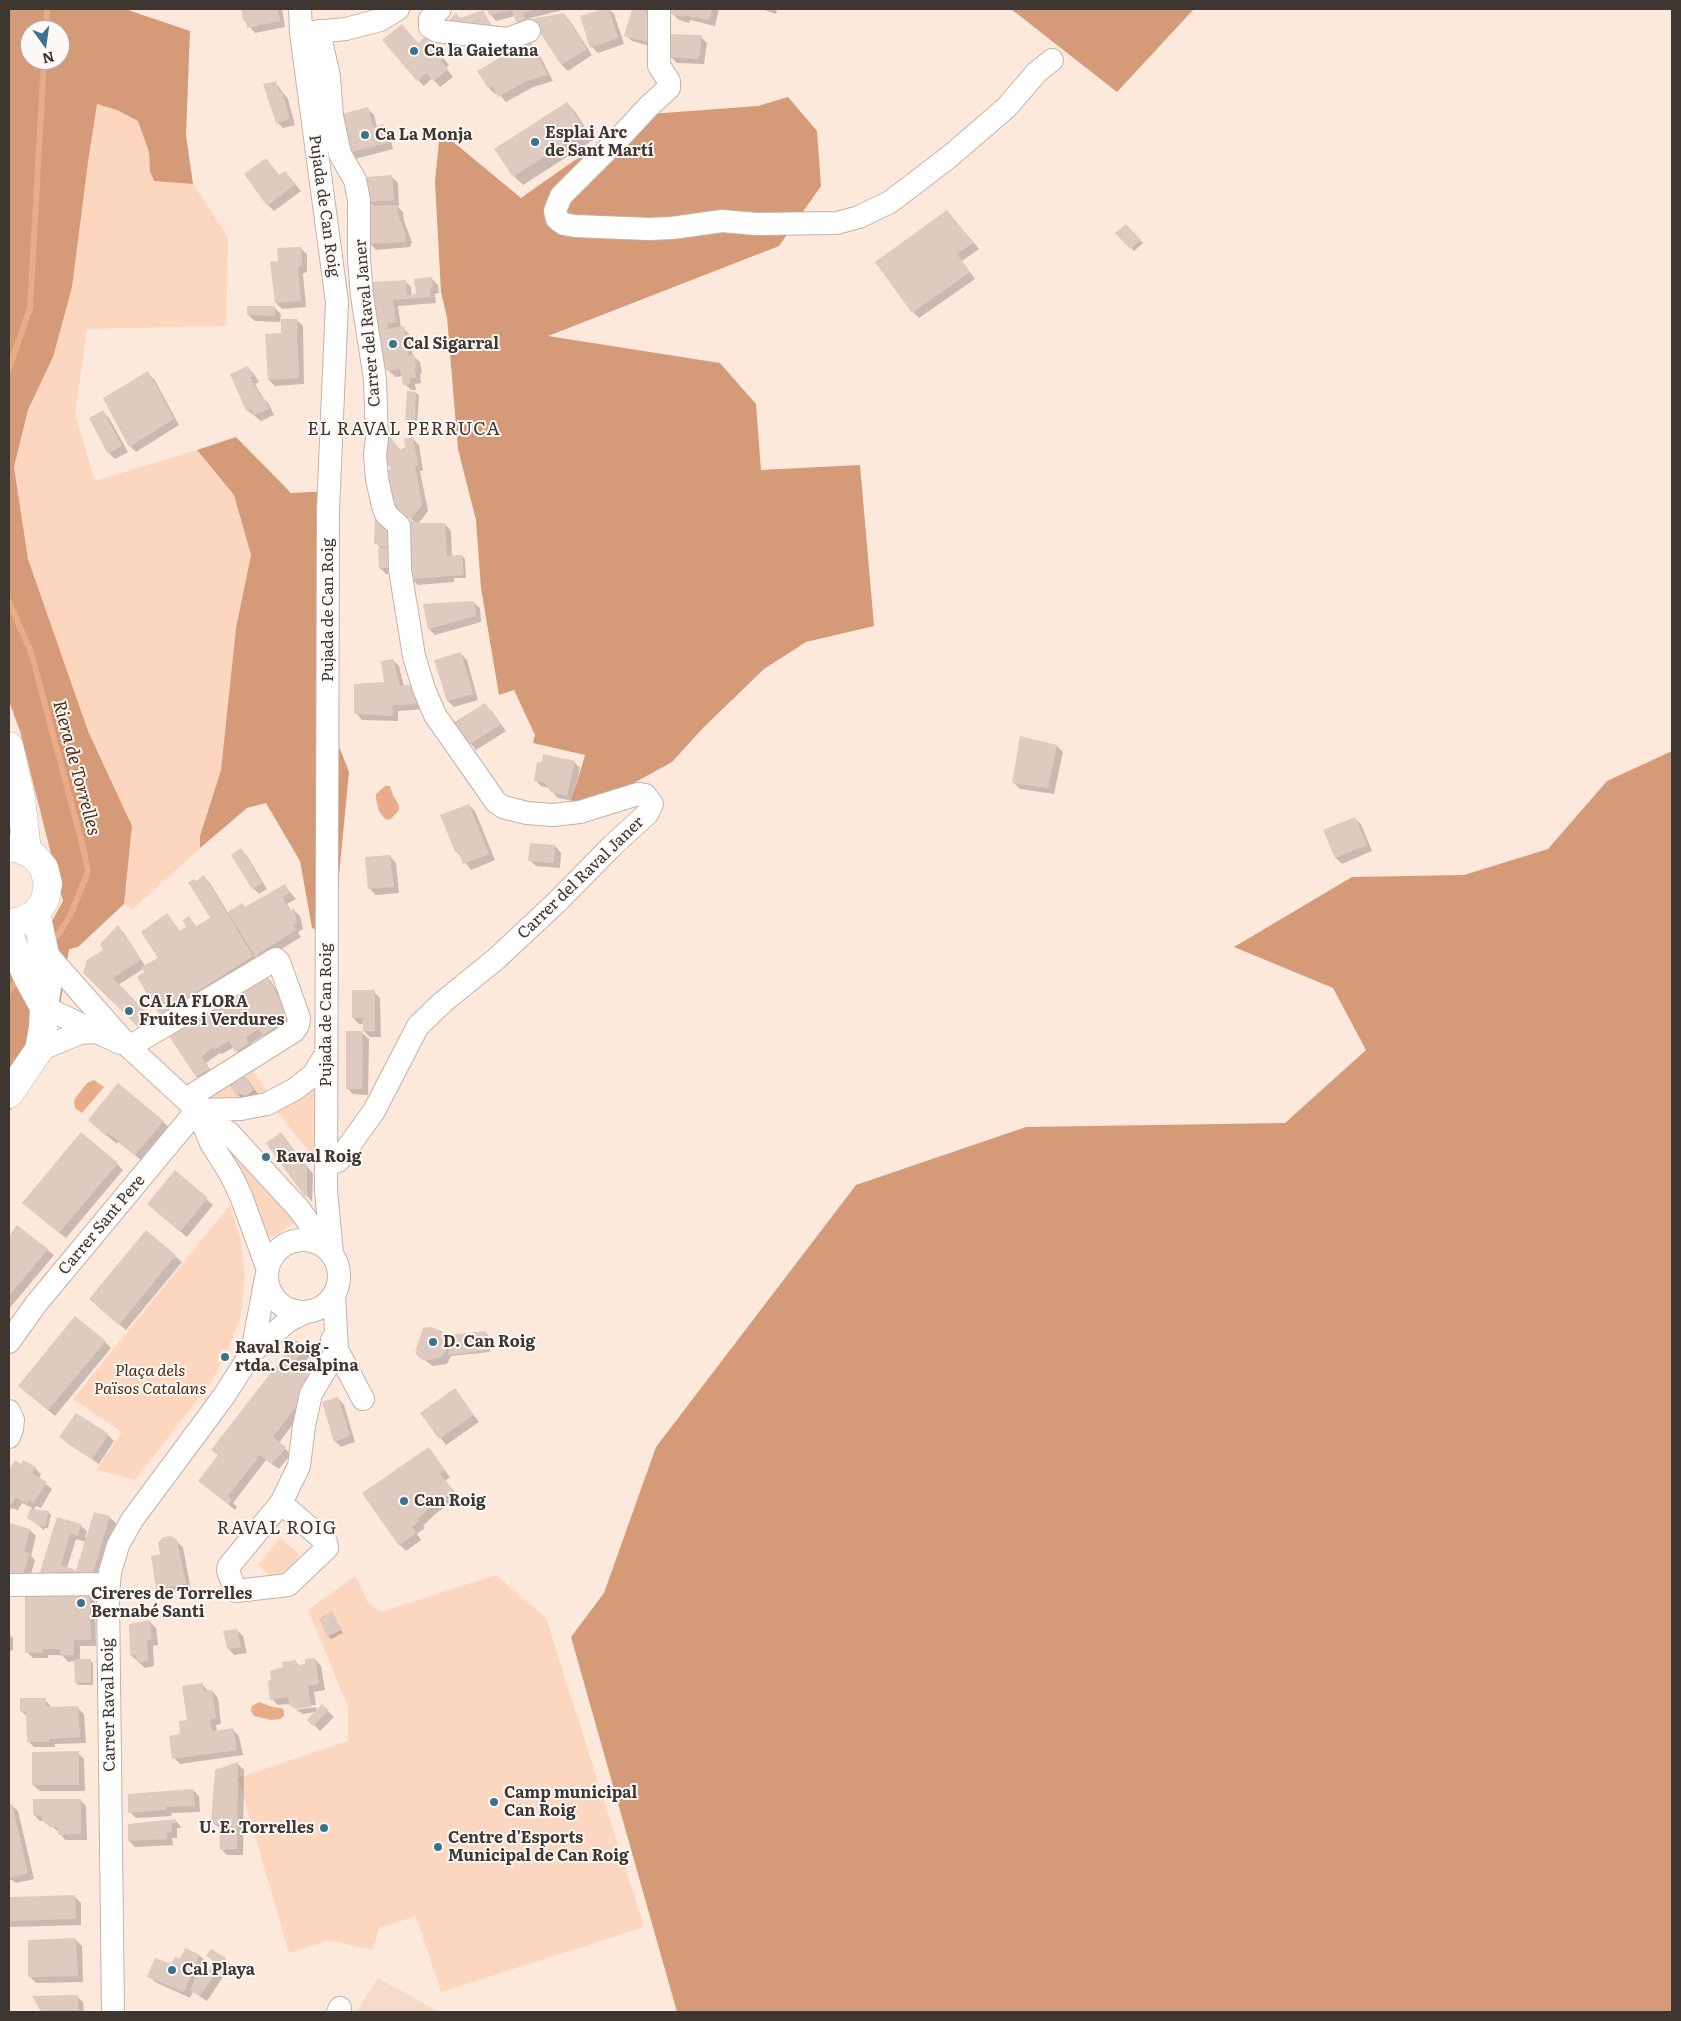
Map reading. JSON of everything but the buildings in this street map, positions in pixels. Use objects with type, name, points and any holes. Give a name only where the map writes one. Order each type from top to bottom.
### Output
[{"type":"main road","points":[[9,746],[12,785],[21,798],[18,850],[40,861],[47,876],[48,892],[42,907],[36,913],[22,921],[9,923]]},
{"type":"main road","points":[[9,1094],[39,1050],[43,1028],[49,973],[36,913]]},
{"type":"main road","points":[[9,935],[28,978],[44,1007]]},
{"type":"street","points":[[300,9],[310,32],[346,29],[380,20],[398,9]]},
{"type":"street","points":[[440,9],[430,19],[430,26],[437,31],[507,39],[529,31]]},
{"type":"street","points":[[658,9],[659,66],[669,81],[669,88],[561,196],[555,211],[557,219],[564,224],[649,229],[672,228],[722,221],[756,224],[837,223],[859,217],[890,202],[949,157],[1007,107],[1037,72],[1052,60]]},
{"type":"street","name":"Carrer del Raval Janer","points":[[310,32],[329,76],[332,116],[340,154],[355,180],[359,200],[359,259],[362,296],[376,379],[377,438],[375,456],[377,479],[382,506],[386,514],[399,526],[403,592],[414,656],[424,689],[435,715],[496,802],[503,807],[527,813],[553,815],[580,812],[638,794],[645,795],[651,801],[652,808],[560,900],[496,959],[442,1002],[418,1026],[374,1111],[338,1160],[326,1164]]},
{"type":"street","name":"Pujada de Can Roig","points":[[310,32],[337,302],[328,510],[326,1054],[328,1250]]},
{"type":"street","points":[[44,952],[129,1047],[192,1105],[229,1133],[308,1219],[337,1264],[339,1274],[338,1285],[334,1295],[317,1310],[305,1313],[285,1308],[276,1301],[270,1292],[267,1273],[241,1196],[192,1105]]},
{"type":"street","name":"Carrer Sant Pere","points":[[9,1342],[36,1304],[192,1105],[294,1031],[298,1025],[299,1018],[279,962],[276,959],[129,1047]]},
{"type":"street","points":[[44,1007],[129,1047]]},
{"type":"street","points":[[39,1050],[80,1033],[96,1032]]},
{"type":"street","points":[[192,1105],[241,1109],[268,1104],[295,1089],[313,1075],[326,1054]]},
{"type":"street","points":[[294,1241],[326,1190]]},
{"type":"street","points":[[267,1273],[276,1251],[294,1241],[318,1242],[328,1250]]},
{"type":"street","name":"Carrer Raval Roig","points":[[252,1352],[267,1273]]},
{"type":"street","points":[[281,1503],[299,1466],[304,1426],[311,1394],[337,1350],[334,1295]]},
{"type":"street","points":[[305,1313],[327,1332],[363,1399]]},
{"type":"street","name":"Carrer Raval Roig","points":[[113,2012],[109,1584],[114,1556],[128,1527],[148,1496],[224,1396],[252,1352],[288,1321],[305,1313]]},
{"type":"street","points":[[9,1411],[13,1420],[9,1437]]},
{"type":"street","points":[[9,1585],[109,1584]]},
{"type":"shaded area","points":[[9,9],[125,9],[190,31],[186,135],[193,184],[154,181],[150,171],[149,152],[138,121],[117,110],[97,104],[72,287],[53,357],[28,410],[14,467],[28,559],[88,731],[132,826],[124,904],[78,947],[69,949],[52,1057],[9,1112],[9,961],[51,923],[63,901],[20,731],[9,701]]},
{"type":"shaded area","points":[[1011,9],[1194,9],[1117,92]]},
{"type":"shaded area","points":[[788,97],[817,131],[821,186],[779,246],[548,336],[720,363],[756,404],[761,470],[860,465],[874,626],[806,642],[764,669],[704,727],[672,762],[632,784],[571,804],[585,755],[533,743],[535,735],[514,690],[499,695],[481,588],[476,520],[458,449],[447,317],[441,292],[435,182],[440,131],[521,198],[572,162],[650,114],[758,106]]},
{"type":"shaded area","points":[[236,437],[291,493],[332,491],[337,741],[349,772],[333,937],[312,928],[300,861],[266,803],[247,808],[200,848],[200,836],[221,770],[236,628],[251,555],[234,495],[197,450]]},
{"type":"shaded area","points":[[1672,751],[1672,2012],[677,2012],[571,1637],[604,1593],[656,1447],[856,1185],[1026,1127],[1285,1123],[1366,1050],[1333,988],[1234,947],[1352,877],[1464,875],[1548,849],[1607,781]]},
{"type":"shaded area","points":[[385,786],[390,786],[399,805],[399,810],[388,820],[379,811],[376,799],[376,794]]},
{"type":"shaded area","points":[[94,1080],[104,1087],[82,1113],[75,1108],[74,1100],[87,1083]]},
{"type":"shaded area","points":[[259,1702],[272,1707],[282,1708],[284,1716],[280,1719],[271,1720],[254,1716],[251,1711],[252,1706]]},
{"type":"shaded area","points":[[378,1978],[439,2012],[356,2012]]},
{"type":"green space","points":[[97,104],[117,110],[138,121],[149,152],[150,171],[154,181],[193,184],[228,237],[226,326],[87,329],[75,414],[95,481],[197,450],[234,495],[251,555],[236,628],[221,770],[200,836],[200,848],[132,910],[124,904],[132,826],[88,731],[28,559],[14,467],[28,410],[53,357]]},
{"type":"green space","points":[[250,1067],[268,1092],[255,1097],[221,1099],[207,1095],[227,1081],[237,1096],[240,1094],[246,1096],[254,1090],[242,1072]]},
{"type":"green space","points":[[312,1087],[317,1091],[316,1161],[275,1109]]},
{"type":"green space","points":[[221,1132],[297,1217],[294,1223],[273,1237],[268,1234],[232,1164]]},
{"type":"green space","name":"Plaça dels Països Catalans","points":[[230,1205],[240,1237],[245,1276],[240,1319],[227,1352],[222,1349],[217,1361],[221,1363],[212,1381],[135,1480],[96,1470],[122,1432],[73,1399]]},
{"type":"green space","points":[[280,1538],[300,1555],[278,1582],[258,1565]]},
{"type":"green space","name":"Centre d'Esports Municipal de Can Roig","points":[[496,1575],[546,1618],[644,1927],[441,1992],[416,1916],[379,1928],[373,1950],[329,1940],[289,1953],[238,1778],[348,1741],[348,1707],[308,1610],[354,1577],[356,1577],[368,1603],[381,1612]]},
{"type":"waterway","name":"Riera de Torrelles","points":[[46,20],[47,9]]},
{"type":"waterway","name":"Riera de Torrelles","points":[[9,369],[30,308],[43,70]]},
{"type":"waterway","name":"Riera de Torrelles","points":[[9,602],[31,652],[88,872],[70,916],[56,938]]},
{"type":"waterway","name":"Riera de Torrelles","points":[[9,991],[19,978]]},
{"type":"place","name":"Ca la Gaietana","points":[[414,51]]},
{"type":"place","name":"Ca La Monja","points":[[365,135]]},
{"type":"place","name":"Esplai Arc de Sant Martí","points":[[535,142]]},
{"type":"place","name":"Cal Sigarral","points":[[393,344]]},
{"type":"place","name":"CA LA FLORA Fruites i Verdures","points":[[129,1011]]},
{"type":"place","name":"Raval Roig","points":[[266,1157]]},
{"type":"place","name":"D. Can Roig","points":[[433,1342]]},
{"type":"place","name":"Raval Roig - rtda. Cesalpina","points":[[225,1357]]},
{"type":"place","name":"Can Roig","points":[[404,1501]]},
{"type":"place","name":"Cireres de Torrelles Bernabé Santi","points":[[81,1603]]},
{"type":"place","name":"Camp municipal Can Roig","points":[[494,1802]]},
{"type":"place","name":"U. E. Torrelles","points":[[324,1828]]},
{"type":"place","name":"Centre d'Esports Municipal de Can Roig","points":[[438,1847]]},
{"type":"place","name":"Cal Playa","points":[[172,1970]]},
{"type":"district","name":"EL RAVAL PERRUCA","points":[[404,430]]},
{"type":"district","name":"RAVAL ROIG","points":[[277,1529]]}]
